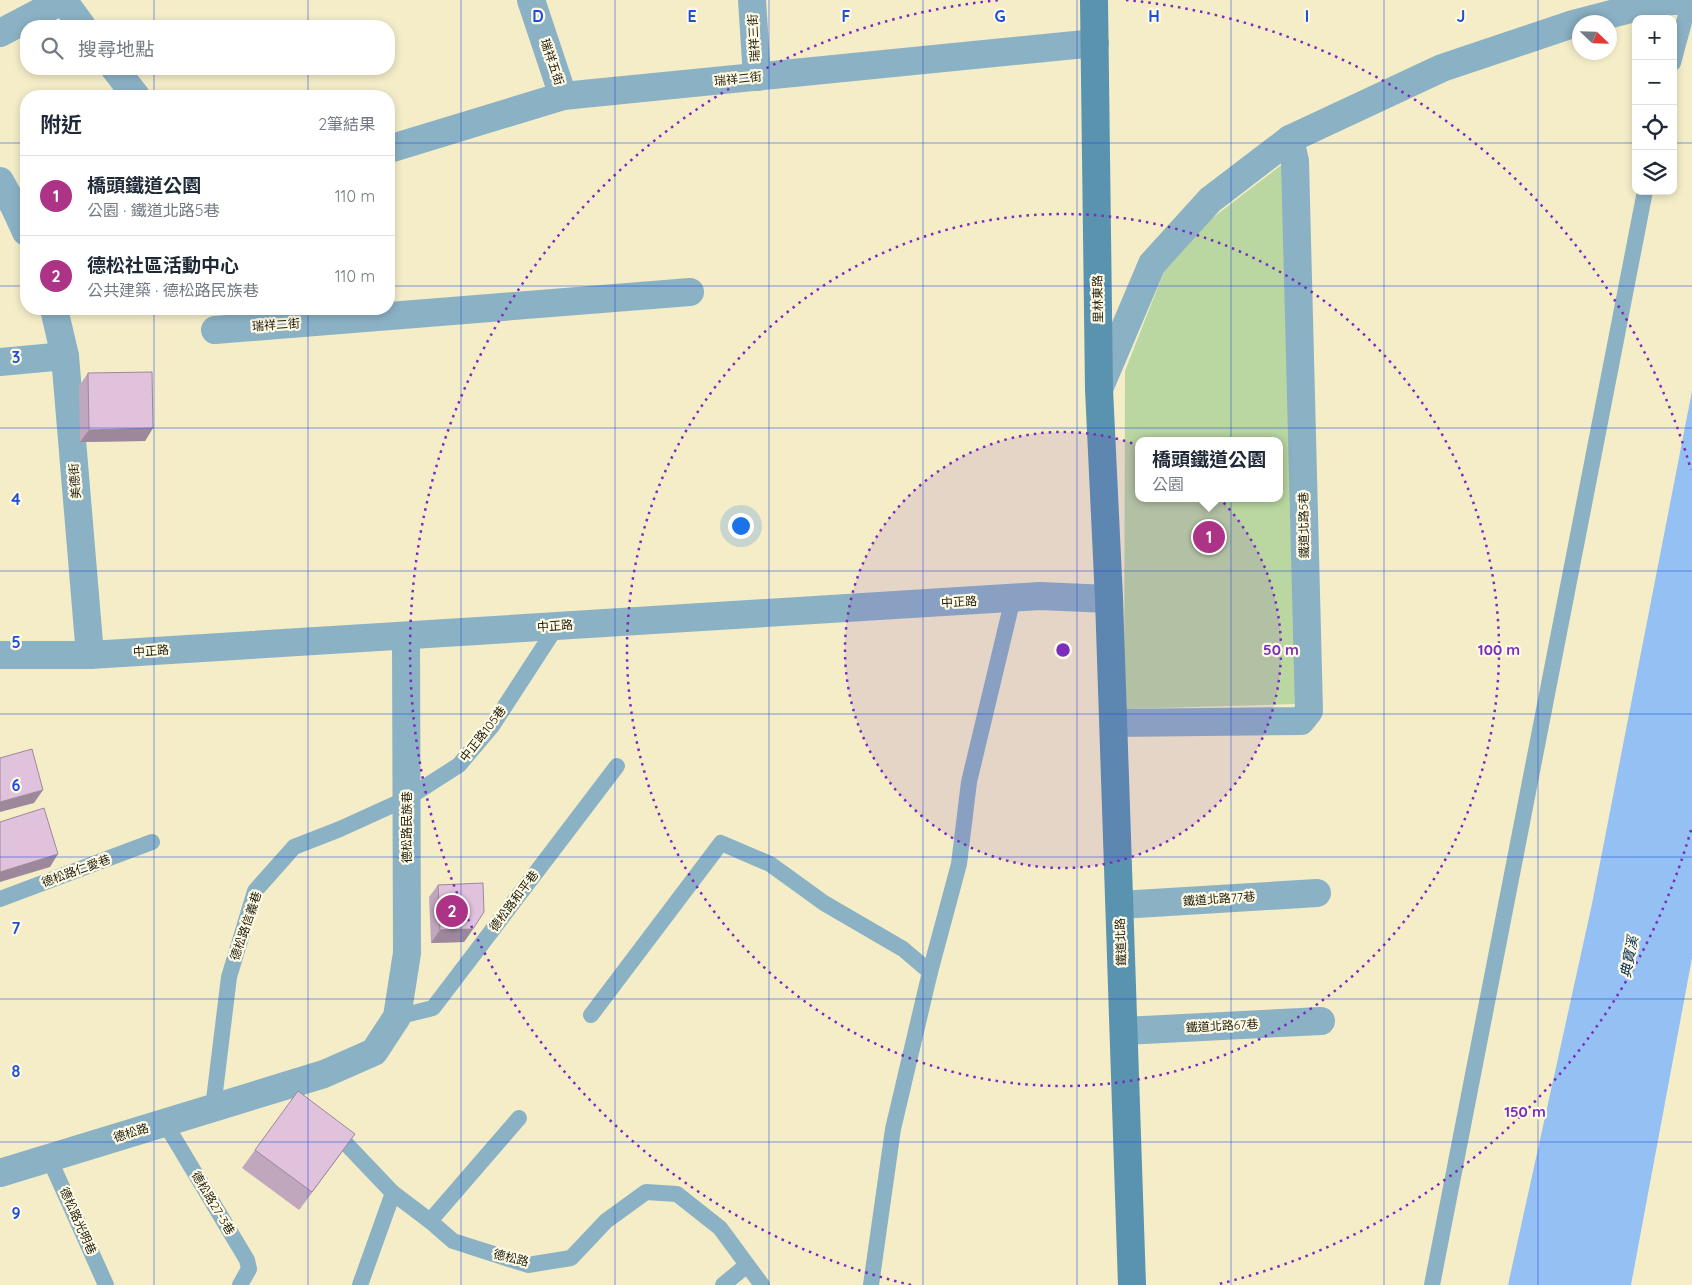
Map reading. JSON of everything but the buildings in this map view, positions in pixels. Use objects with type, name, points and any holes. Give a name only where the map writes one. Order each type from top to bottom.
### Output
[{"type":"street","points":[[24,20],[62,0],[77,20]]},
{"type":"street","name":"瑞祥五街","points":[[531,0],[563,96]]},
{"type":"street","name":"瑞祥三街","points":[[752,0],[757,77]]},
{"type":"street","name":"里林東路","points":[[1094,0],[1099,389],[1109,599]]},
{"type":"street","points":[[1099,389],[1152,264],[1210,200],[1290,139],[1442,68],[1573,24],[1658,2],[1690,0]]},
{"type":"street","points":[[0,33],[20,22]]},
{"type":"street","name":"瑞祥二街","points":[[395,148],[563,96],[1095,43]]},
{"type":"street","points":[[120,75],[131,90]]},
{"type":"street","name":"鐵道北路5巷","points":[[1114,723],[1301,721],[1309,711],[1295,160],[1290,139]]},
{"type":"street","points":[[0,181],[20,219]]},
{"type":"street","name":"瑞祥二街","points":[[395,310],[690,292]]},
{"type":"street","name":"美德街","points":[[55,315],[65,356],[90,655]]},
{"type":"street","name":"瑞祥二街","points":[[215,330],[329,315]]},
{"type":"street","points":[[0,362],[65,356]]},
{"type":"street","name":"中正路","points":[[0,655],[90,655],[1012,598],[1052,596],[1109,599]]},
{"type":"street","name":"鐵道北路","points":[[1109,599],[1132,1285]]},
{"type":"street","name":"德松路民族巷","points":[[397,1017],[407,952],[406,636]]},
{"type":"street","name":"鐵道北路77巷","points":[[1120,906],[1318,893]]},
{"type":"street","name":"德松路","points":[[0,1173],[214,1108],[296,1091],[324,1074],[374,1052],[397,1017]]},
{"type":"street","name":"鐵道北路67巷","points":[[1124,1031],[1320,1021]]},
{"type":"lane","points":[[1674,60],[1690,0]]},
{"type":"lane","points":[[1432,1285],[1644,195]]},
{"type":"lane","points":[[871,1285],[893,1129],[930,972],[959,864],[969,782],[1012,598]]},
{"type":"lane","name":"中正路105巷","points":[[406,799],[458,765],[470,752],[492,726],[557,626]]},
{"type":"lane","name":"德松路和平巷","points":[[397,1017],[432,1008],[617,766]]},
{"type":"lane","name":"德松路信義巷","points":[[214,1108],[229,977],[256,890],[294,847],[340,830],[406,799]]},
{"type":"lane","name":"德松路仁愛巷","points":[[0,899],[152,842]]},
{"type":"lane","points":[[591,1015],[721,843],[770,864],[824,903],[903,949],[930,972]]},
{"type":"lane","points":[[430,1221],[519,1118]]},
{"type":"lane","name":"德松路","points":[[322,1119],[393,1194],[454,1241],[528,1265],[571,1258],[606,1221],[646,1192],[678,1194],[720,1228],[762,1285]]},
{"type":"lane","name":"德松路27-3巷","points":[[165,1123],[248,1260],[249,1269],[240,1285]]},
{"type":"lane","name":"德松路光明巷","points":[[49,1158],[106,1285]]},
{"type":"lane","points":[[360,1285],[393,1194]]},
{"type":"lane","points":[[723,1285],[747,1265]]},
{"type":"green space","points":[[1284,163],[1296,704],[1124,709],[1125,371],[1165,269],[1211,219]]},
{"type":"water","name":"典寶溪","points":[[1692,391],[1692,958],[1631,1285],[1508,1285],[1592,904]]},
{"type":"place","name":"橋頭鐵道公園","points":[[1209,537]]},
{"type":"place","name":"德松社區活動中心","points":[[452,911]]}]
